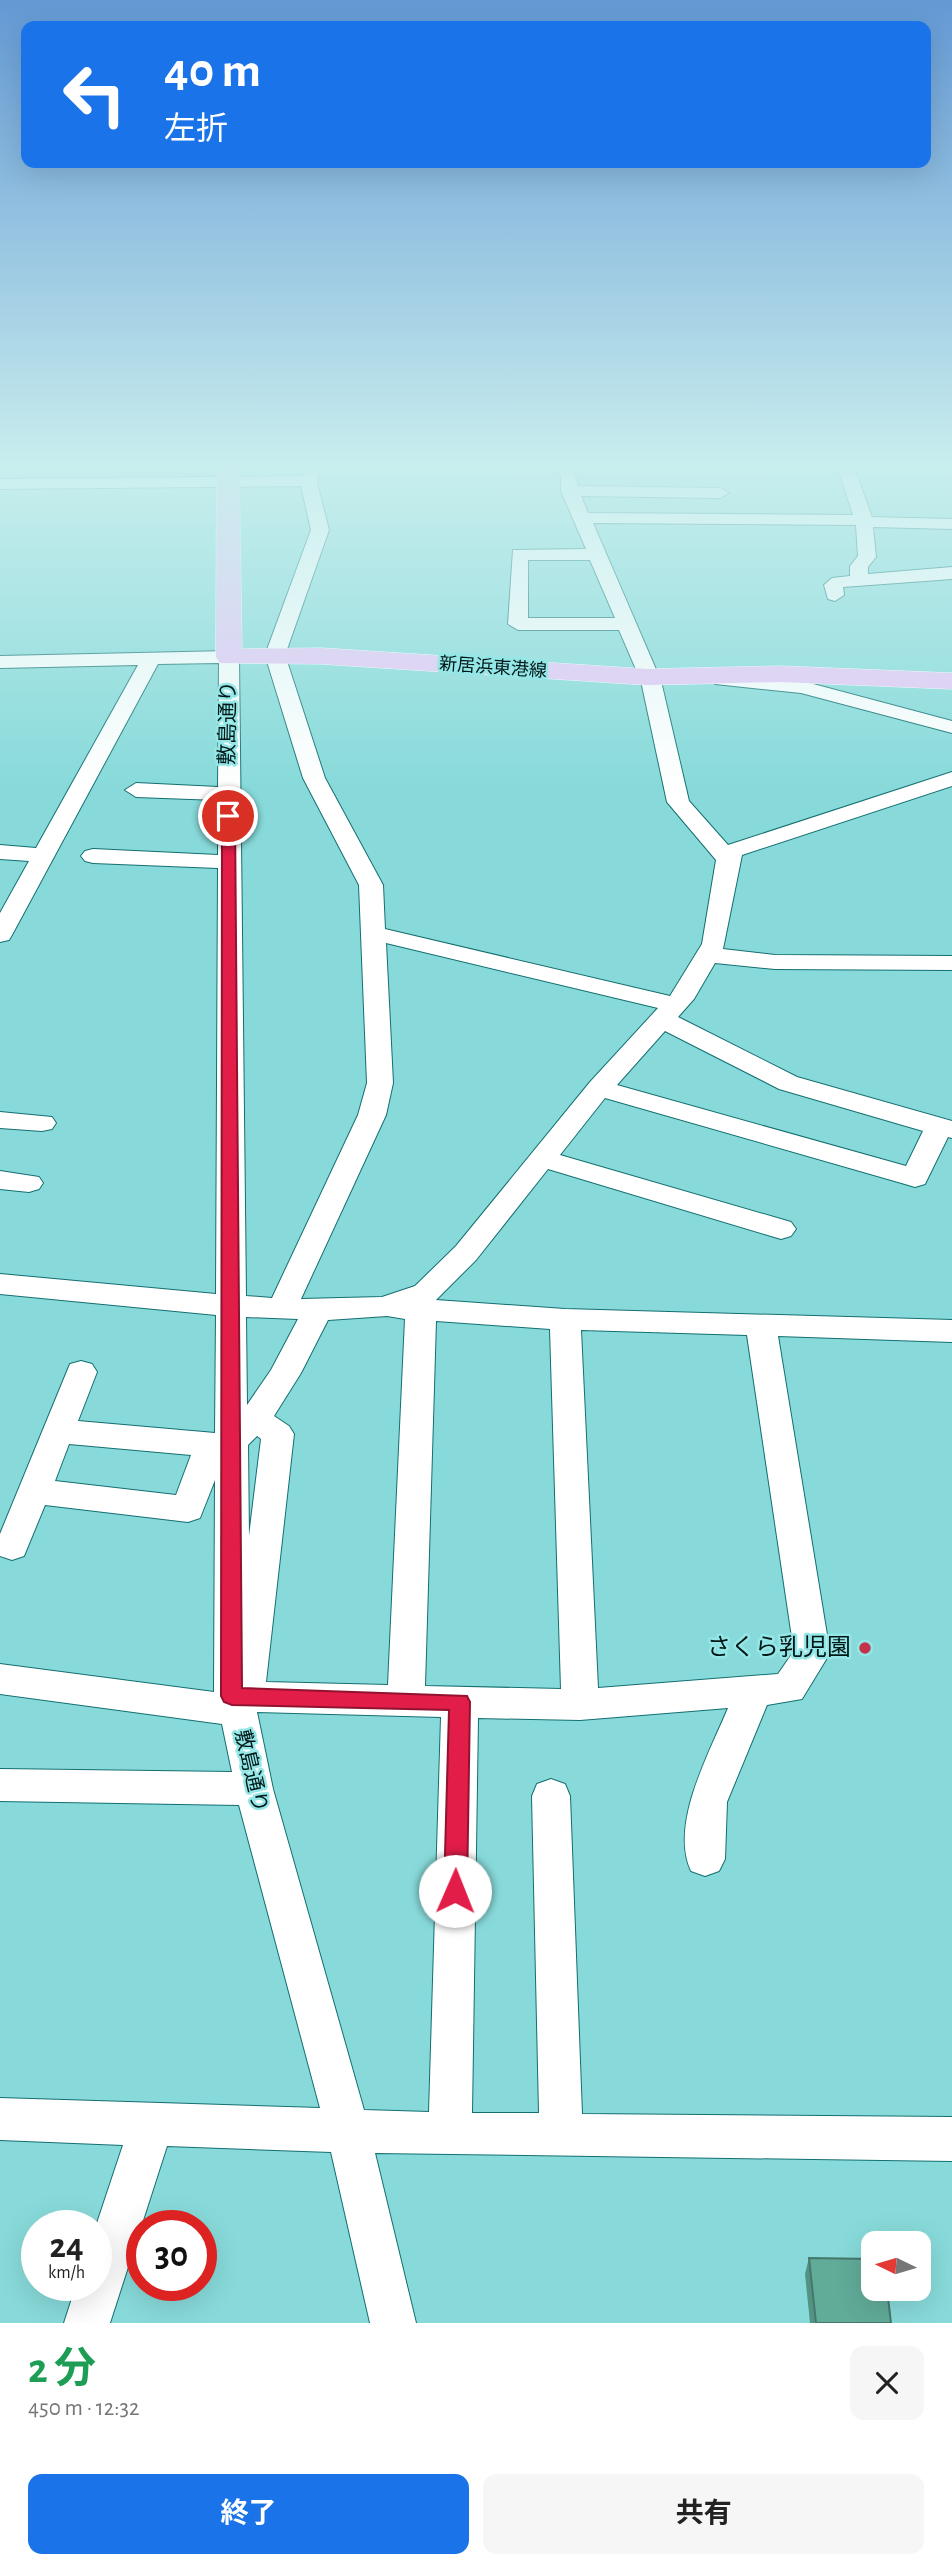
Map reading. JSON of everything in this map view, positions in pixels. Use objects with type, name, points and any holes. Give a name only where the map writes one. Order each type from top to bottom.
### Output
[{"type":"main road","points":[[229,570],[229,657]]},
{"type":"main road","name":"新居浜東港線","points":[[229,657],[275,655],[649,679],[780,674],[952,681]]},
{"type":"street","points":[[282,1308],[372,1115],[380,1083],[371,885],[314,778],[275,655],[305,570]]},
{"type":"street","points":[[519,570],[518,624],[624,624]]},
{"type":"street","points":[[602,570],[649,679],[678,802],[728,859]]},
{"type":"street","points":[[859,570],[859,580]]},
{"type":"street","points":[[835,595],[833,586],[839,582],[952,573]]},
{"type":"street","points":[[904,577],[907,588],[952,589]]},
{"type":"street","points":[[0,934],[152,657]]},
{"type":"street","points":[[0,662],[229,657]]},
{"type":"street","name":"敷島通り","points":[[229,657],[230,1446],[239,1701],[254,1789],[348,2131],[393,2323]]},
{"type":"street","points":[[649,679],[730,680],[802,687],[952,727]]},
{"type":"street","points":[[384,1307],[426,1293],[466,1253],[599,1088],[670,1013],[715,944],[728,859],[734,850],[952,779]]},
{"type":"street","points":[[136,790],[228,794]]},
{"type":"street","points":[[0,852],[44,855]]},
{"type":"street","points":[[93,856],[230,862]]},
{"type":"street","points":[[373,938],[387,936],[670,1013],[788,1083],[945,1128],[915,1178],[599,1088]]},
{"type":"street","points":[[709,955],[775,962],[952,963]]},
{"type":"street","points":[[0,1120],[42,1123]]},
{"type":"street","points":[[541,1158],[781,1229]]},
{"type":"street","points":[[0,1180],[29,1183]]},
{"type":"street","points":[[0,1284],[230,1306],[318,1310],[384,1307],[565,1319],[952,1331]]},
{"type":"street","points":[[34,1491],[188,1509],[206,1458],[230,1446],[273,1399],[318,1310]]},
{"type":"street","points":[[406,1700],[421,1310]]},
{"type":"street","points":[[565,1319],[580,1706]]},
{"type":"street","points":[[0,1679],[239,1701],[406,1700],[580,1706],[789,1688],[812,1653],[761,1326]]},
{"type":"street","points":[[12,1547],[81,1372]]},
{"type":"street","points":[[239,1701],[278,1434],[254,1419]]},
{"type":"street","points":[[57,1431],[230,1446]]},
{"type":"street","points":[[705,1859],[708,1802],[754,1691]]},
{"type":"street","points":[[450,2134],[460,1702]]},
{"type":"street","points":[[0,1785],[254,1789]]},
{"type":"street","points":[[551,1796],[561,2136]]},
{"type":"street","points":[[0,2119],[450,2134],[952,2139]]},
{"type":"street","points":[[87,2323],[152,2124]]},
{"type":"building","points":[[809,2258],[861,2259],[861,2301],[888,2301],[891,2323],[816,2323]]},
{"type":"place","name":"さくら乳児園","points":[[865,1648]]},
{"type":"route","points":[[228,816],[231,965],[232,1696],[460,1702],[455,1891]]}]
